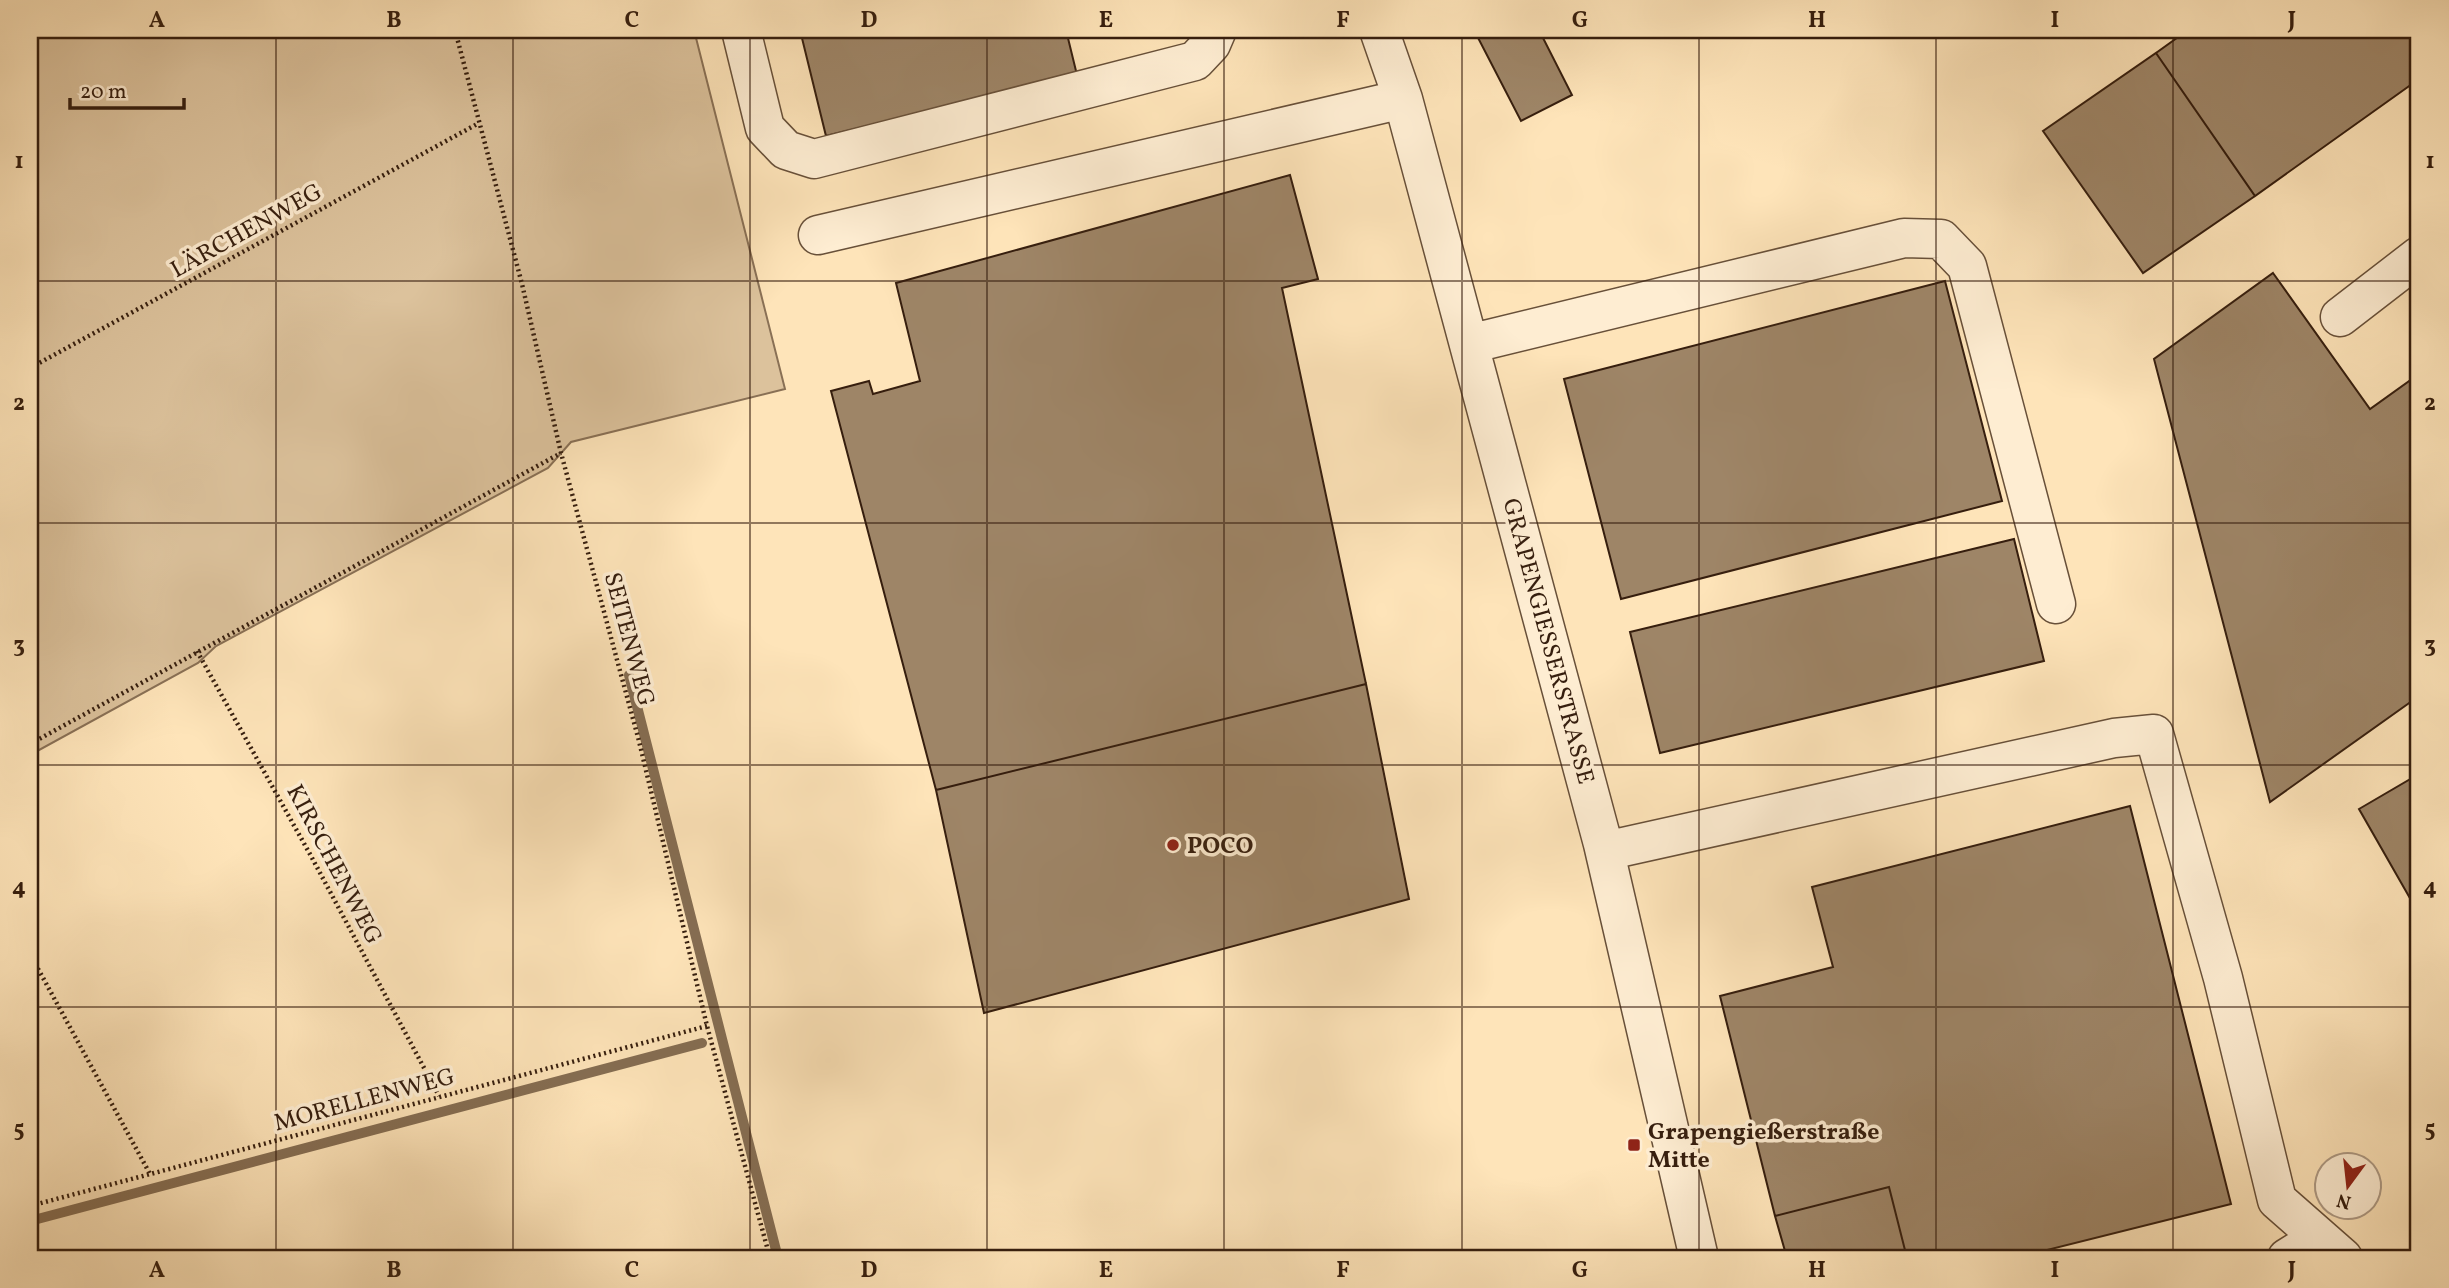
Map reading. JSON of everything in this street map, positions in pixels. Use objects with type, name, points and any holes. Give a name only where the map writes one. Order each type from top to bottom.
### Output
[{"type":"street","points":[[741,30],[765,128],[786,150],[814,159],[1195,61],[1211,44],[1217,30]]},
{"type":"street","name":"GRAPENGIESSERSTRASSE","points":[[1379,30],[1403,99],[1605,851],[1699,1258]]},
{"type":"street","points":[[818,235],[1403,99]]},
{"type":"street","points":[[1469,344],[1904,238],[1941,239],[1967,266],[2056,604]]},
{"type":"street","points":[[2340,317],[2419,257]]},
{"type":"street","points":[[1605,851],[2114,738],[2154,734],[2223,978],[2277,1200],[2331,1248]]},
{"type":"street","points":[[2287,1258],[2331,1248]]},
{"type":"path","name":"SEITENWEG","points":[[455,30],[522,285],[562,453],[639,741],[707,1026],[769,1258]]},
{"type":"path","name":"LÄRCHENWEG","points":[[30,368],[479,123]]},
{"type":"path","points":[[30,744],[562,453]]},
{"type":"path","name":"KIRSCHENWEG","points":[[197,651],[311,856],[439,1096]]},
{"type":"path","points":[[30,954],[150,1174]]},
{"type":"path","name":"MORELLENWEG","points":[[30,1206],[707,1026]]},
{"type":"shaded area","points":[[30,30],[694,30],[785,389],[571,442],[548,468],[216,646],[198,663],[30,755]]},
{"type":"building","points":[[800,30],[1066,30],[1077,75],[826,136]]},
{"type":"building","points":[[1474,30],[1539,30],[1572,95],[1521,121]]},
{"type":"building","points":[[2188,30],[2419,30],[2419,79],[2255,196],[2156,53]]},
{"type":"building","points":[[2156,53],[2255,196],[2143,273],[2043,131]]},
{"type":"building","points":[[1290,175],[1318,279],[1282,288],[1366,684],[936,790],[831,391],[869,381],[873,394],[920,381],[896,283]]},
{"type":"building","points":[[2273,273],[2370,409],[2419,374],[2419,696],[2270,802],[2154,359]]},
{"type":"building","points":[[1945,281],[2002,501],[1621,599],[1564,379]]},
{"type":"building","points":[[2014,539],[2044,661],[1660,753],[1630,632]]},
{"type":"building","name":"POCO","points":[[1366,684],[1409,899],[984,1013],[936,790]]},
{"type":"building","points":[[2419,774],[2419,914],[2359,809]]},
{"type":"building","points":[[2130,806],[2231,1204],[2015,1258],[1907,1258],[1889,1187],[1775,1216],[1720,996],[1833,967],[1812,887]]},
{"type":"building","points":[[1889,1187],[1907,1258],[1787,1258],[1775,1216]]},
{"type":"waterway","points":[[629,675],[778,1258]]},
{"type":"waterway","points":[[30,1221],[702,1043]]},
{"type":"place","name":"POCO","points":[[1173,845]]},
{"type":"place","name":"Grapengießerstraße Mitte","points":[[1634,1145]]}]
